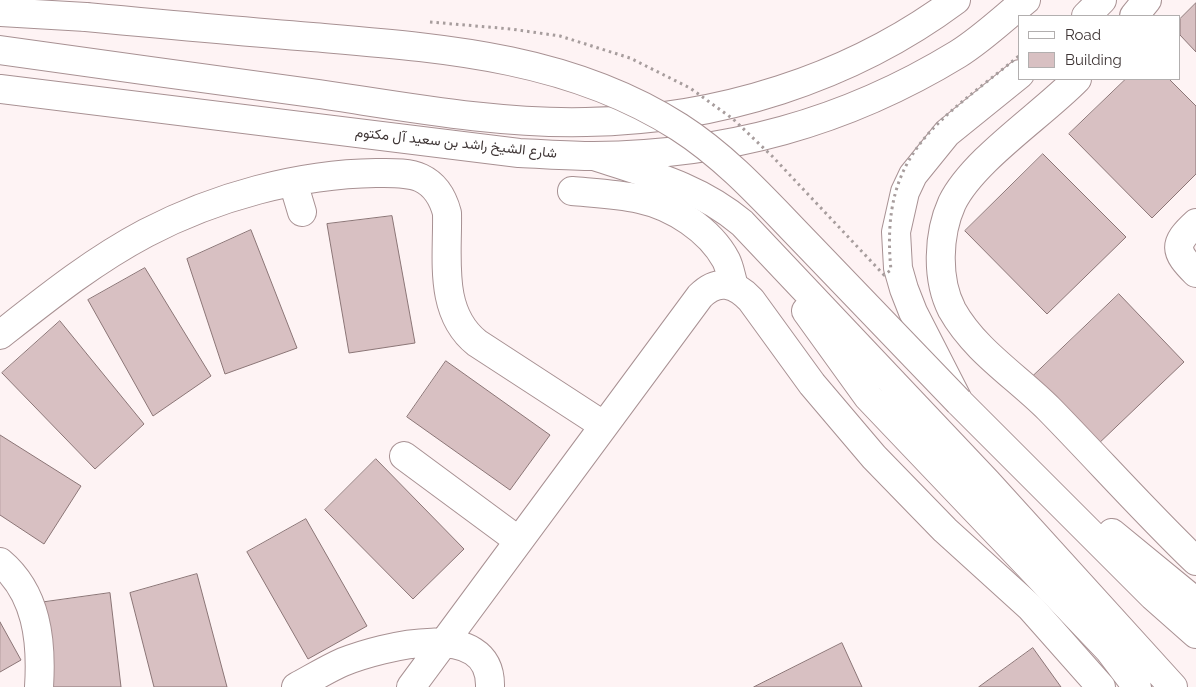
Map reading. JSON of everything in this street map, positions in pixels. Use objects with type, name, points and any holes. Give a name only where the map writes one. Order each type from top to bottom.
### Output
[{"type":"main road","name":"شارع الشيخ راشد بن سعيد آل مكتوم","points":[[0,50],[491,118],[584,122],[665,117],[739,103],[810,80],[878,49],[956,0]]},
{"type":"main road","name":"شارع الشيخ راشد بن سعيد آل مكتوم","points":[[0,89],[519,153],[594,156],[652,153],[734,143],[784,131],[843,113],[899,87],[959,53],[1026,0]]},
{"type":"main road","points":[[1087,15],[1102,0]]},
{"type":"main road","points":[[1135,15],[1147,0]]},
{"type":"main road","points":[[0,12],[86,17],[401,45],[474,55],[533,65],[572,76],[610,90],[646,107],[681,128],[744,178],[1038,483],[1152,596],[1196,634]]},
{"type":"main road","points":[[959,402],[913,312],[904,288],[898,268],[896,251],[899,214],[913,175],[934,148],[968,114],[1018,76]]},
{"type":"main road","points":[[1076,80],[972,173],[952,203],[942,238],[942,273],[951,308],[970,338],[1047,408],[1196,561]]},
{"type":"main road","points":[[594,156],[700,193],[723,207],[742,223],[775,261],[987,482],[1173,687]]},
{"type":"main road","points":[[0,335],[94,264],[147,233],[227,200],[293,182],[335,175],[408,174],[430,183],[444,202],[447,213],[449,297],[452,312],[462,330],[477,343],[603,425]]},
{"type":"main road","points":[[293,182],[302,212]]},
{"type":"main road","points":[[572,191],[641,199],[655,203],[681,217],[707,236],[720,251],[729,267],[734,286]]},
{"type":"main road","points":[[1196,223],[1180,238],[1178,246],[1184,262],[1196,273]]},
{"type":"main road","points":[[775,261],[834,353],[868,397],[1109,650],[1137,687]]},
{"type":"main road","points":[[411,687],[700,296],[716,285],[725,283],[734,286],[751,300],[812,384],[843,422],[946,530],[1031,608],[1101,687]]},
{"type":"main road","points":[[409,450],[524,533]]},
{"type":"main road","points":[[1038,483],[1118,538],[1196,602]]},
{"type":"main road","points":[[946,530],[970,505]]},
{"type":"main road","points":[[0,562],[18,580],[28,596],[36,620],[39,645],[39,687]]},
{"type":"main road","points":[[296,687],[341,663],[363,655],[408,645],[445,642],[464,647],[481,658],[487,667],[490,687]]},
{"type":"building","points":[[1196,3],[1196,52],[1181,36],[1181,18]]},
{"type":"building","points":[[1125,80],[1170,80],[1196,106],[1196,174],[1152,218],[1069,134]]},
{"type":"building","points":[[1043,154],[1126,237],[1047,314],[965,231]]},
{"type":"building","points":[[392,216],[415,343],[349,353],[327,224]]},
{"type":"building","points":[[251,230],[297,348],[225,374],[187,259]]},
{"type":"building","points":[[145,268],[211,376],[153,416],[88,300]]},
{"type":"building","points":[[1119,294],[1184,362],[1095,447],[1029,380]]},
{"type":"building","points":[[60,321],[144,424],[95,469],[2,373]]},
{"type":"building","points":[[446,361],[550,435],[510,490],[407,417]]},
{"type":"building","points":[[0,435],[81,486],[44,544],[0,515]]},
{"type":"building","points":[[376,459],[464,549],[413,599],[325,510]]},
{"type":"building","points":[[306,519],[367,626],[308,659],[247,552]]},
{"type":"building","points":[[197,574],[227,687],[154,687],[130,593]]},
{"type":"building","points":[[110,593],[121,687],[50,687],[38,603]]},
{"type":"building","points":[[0,622],[21,660],[0,672]]},
{"type":"building","points":[[842,643],[862,687],[754,687]]},
{"type":"building","points":[[1033,648],[1061,687],[979,687]]}]
